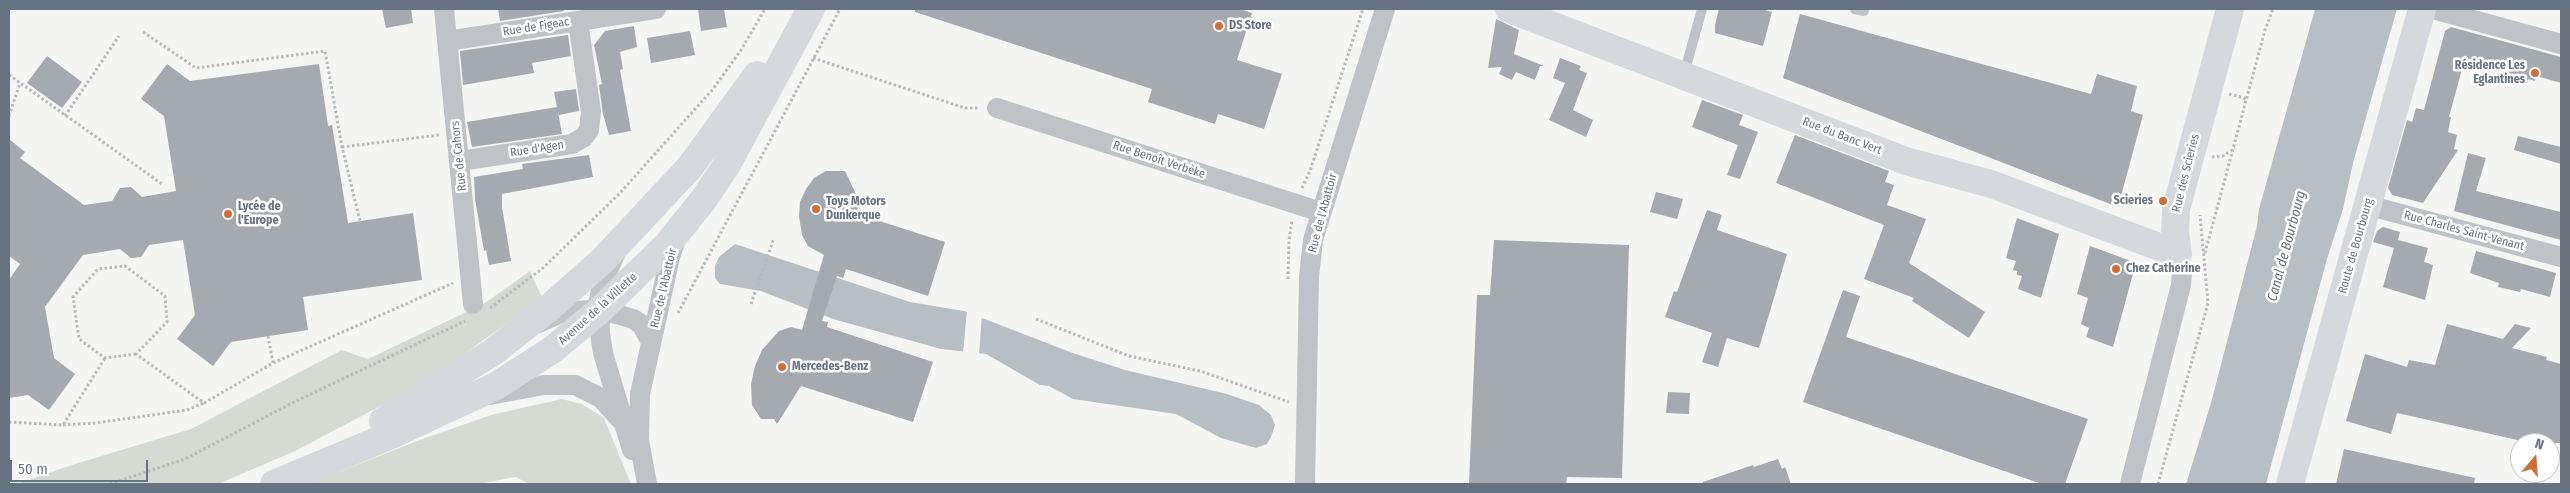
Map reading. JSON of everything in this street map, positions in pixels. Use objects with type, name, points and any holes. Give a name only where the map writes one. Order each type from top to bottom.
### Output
[{"type":"main road","points":[[251,484],[334,448],[401,412],[472,367],[550,307],[622,242],[677,182],[712,139],[768,59],[797,9]]},
{"type":"main road","name":"Avenue de la Villette","points":[[274,484],[380,440],[470,399],[532,364],[599,311],[678,233],[722,171],[811,9]]},
{"type":"main road","name":"Rue du Banc Vert","points":[[1509,9],[1906,161],[1991,184],[2192,255]]},
{"type":"main road","name":"Rue des Scieries","points":[[2192,255],[2175,217],[2190,154],[2230,9]]},
{"type":"main road","name":"Route de Bourbourg","points":[[2290,484],[2422,9]]},
{"type":"street","name":"Rue de Cahors","points":[[444,9],[473,304]]},
{"type":"street","name":"Rue de Figeac","points":[[447,41],[656,9]]},
{"type":"street","name":"Rue de l'Abattoir","points":[[1305,484],[1310,264],[1321,212],[1385,9]]},
{"type":"street","points":[[2433,9],[2561,44]]},
{"type":"street","name":"Rue d'Agen","points":[[460,161],[572,144],[584,137],[589,130],[591,112],[578,21]]},
{"type":"street","name":"Rue Benoît Verbèke","points":[[997,108],[1321,212]]},
{"type":"street","name":"Rue Charles Saint-Venant","points":[[2367,206],[2561,256]]},
{"type":"street","name":"Rue de l'Abattoir","points":[[646,484],[638,417],[642,382],[670,257],[678,233]]},
{"type":"street","name":"Rue de l'Abattoir","points":[[622,242],[602,284],[599,311],[603,353],[625,427],[646,484]]},
{"type":"street","name":"Rue des Scieries","points":[[2130,484],[2181,285],[2182,274],[2192,255]]},
{"type":"street","name":"Rue de l'Abattoir","points":[[518,332],[559,314],[576,311],[599,311],[637,321],[645,328],[651,342]]},
{"type":"street","name":"Rue de l'Abattoir","points":[[470,399],[544,385],[575,385],[602,398],[625,427]]},
{"type":"lane","points":[[1684,75],[1702,9]]},
{"type":"path","points":[[675,320],[698,272],[840,9]]},
{"type":"path","points":[[2192,255],[2235,148],[2265,30],[2273,9]]},
{"type":"path","points":[[143,32],[196,68],[325,51],[342,147],[360,221]]},
{"type":"path","points":[[65,116],[119,36]]},
{"type":"path","points":[[813,58],[964,108],[997,108]]},
{"type":"path","points":[[9,75],[162,184]]},
{"type":"path","points":[[9,116],[20,83]]},
{"type":"path","points":[[2227,94],[2248,99]]},
{"type":"path","points":[[342,147],[457,132]]},
{"type":"path","points":[[2190,154],[2209,158],[2223,156],[2235,148]]},
{"type":"path","points":[[2158,484],[2206,312],[2209,295],[2192,255],[2199,205]]},
{"type":"path","points":[[751,304],[774,238]]},
{"type":"path","points":[[125,266],[165,296],[167,322],[136,354],[105,358],[79,339],[73,297],[98,269],[125,266]]},
{"type":"path","points":[[9,422],[63,425],[96,423],[187,410],[204,403],[272,363],[470,276]]},
{"type":"path","points":[[1036,319],[1129,356],[1200,371],[1286,402],[1307,402]]},
{"type":"path","points":[[268,336],[272,363]]},
{"type":"path","points":[[136,354],[204,403]]},
{"type":"path","points":[[63,425],[105,358]]},
{"type":"shaded area","points":[[530,271],[542,298],[424,383],[295,451],[218,484],[17,484],[75,464],[191,429],[342,350],[368,359],[485,303]]},
{"type":"shaded area","points":[[562,399],[582,404],[604,418],[631,484],[530,484],[515,477],[478,484],[309,484],[417,441],[491,415]]},
{"type":"water","name":"Canal de Bourbourg","points":[[2315,9],[2397,9],[2266,484],[2186,484],[2211,403],[2257,226],[2259,209]]},
{"type":"water","points":[[735,244],[910,302],[964,311],[1070,352],[1125,370],[1227,394],[1259,405],[1271,415],[1275,425],[1271,437],[1267,444],[1256,448],[1221,438],[1176,414],[1073,399],[1049,386],[1040,385],[986,354],[941,349],[833,319],[761,291],[720,284],[715,278],[715,266],[719,257]]},
{"type":"pier","points":[[967,310],[982,314],[979,355],[963,354]]},
{"type":"building","points":[[382,9],[411,9],[413,23],[386,28]]},
{"type":"building","points":[[498,9],[563,9],[564,11],[500,21]]},
{"type":"building","points":[[698,9],[724,9],[727,27],[701,31]]},
{"type":"building","points":[[915,9],[1240,9],[1252,13],[1237,60],[1282,74],[1264,129],[1218,114],[1215,124],[1148,102],[1152,89],[915,12]]},
{"type":"building","points":[[1719,9],[1762,9],[1772,12],[1763,46],[1715,33]]},
{"type":"building","points":[[1800,14],[2091,94],[2097,74],[2137,86],[2131,111],[2143,115],[2118,207],[1783,78]]},
{"type":"building","points":[[1496,19],[1519,30],[1514,54],[1544,66],[1540,66],[1535,80],[1516,72],[1512,80],[1499,74],[1502,67],[1488,68]]},
{"type":"building","points":[[634,26],[637,47],[620,52],[623,69],[620,70],[631,131],[609,135],[603,114],[599,85],[602,84],[594,45],[605,31]]},
{"type":"building","points":[[2451,27],[2561,57],[2561,83],[2536,76],[2535,81],[2528,79],[2527,83],[2508,78],[2510,69],[2465,58],[2449,117],[2451,117],[2448,132],[2457,135],[2454,149],[2458,150],[2423,203],[2392,195],[2388,188],[2407,120],[2412,122],[2416,108],[2424,110],[2445,31]]},
{"type":"building","points":[[690,31],[695,55],[651,63],[647,38]]},
{"type":"building","points":[[568,35],[571,56],[532,63],[534,73],[463,85],[460,51]]},
{"type":"building","points":[[47,56],[82,82],[62,108],[27,83]]},
{"type":"building","points":[[1560,58],[1581,66],[1579,70],[1587,73],[1573,110],[1593,120],[1586,137],[1549,120],[1565,83],[1553,78]]},
{"type":"building","points":[[167,64],[190,81],[319,64],[328,126],[332,125],[348,223],[413,213],[422,280],[303,297],[308,330],[231,342],[213,366],[177,339],[195,315],[183,240],[149,245],[141,257],[131,258],[120,249],[83,255],[45,307],[54,358],[75,374],[49,410],[28,395],[9,398],[9,280],[20,264],[9,256],[9,139],[25,152],[20,158],[84,205],[112,201],[120,188],[131,187],[142,197],[176,191],[164,116],[141,99]]},
{"type":"building","points":[[576,89],[579,111],[559,115],[558,112],[562,134],[472,147],[467,122],[557,107],[554,92]]},
{"type":"building","points":[[1702,100],[1743,115],[1739,125],[1758,132],[1740,179],[1727,175],[1738,145],[1692,127]]},
{"type":"building","points":[[1795,135],[1889,171],[1885,182],[1894,185],[1887,205],[1926,219],[1909,263],[1985,312],[1969,338],[1912,301],[1914,298],[1864,279],[1884,225],[1776,183]]},
{"type":"building","points":[[2518,136],[2561,147],[2561,164],[2514,150]]},
{"type":"building","points":[[2468,153],[2486,158],[2476,191],[2561,212],[2561,240],[2454,211]]},
{"type":"building","points":[[589,155],[593,177],[502,194],[502,207],[511,261],[489,265],[486,250],[484,251],[475,199],[474,177],[523,169],[522,164]]},
{"type":"building","points":[[826,171],[845,171],[856,194],[858,214],[945,242],[928,296],[846,269],[843,278],[837,276],[822,321],[828,322],[827,327],[933,362],[913,422],[801,386],[777,424],[774,419],[761,419],[752,405],[751,384],[755,366],[762,350],[779,331],[791,327],[802,330],[824,255],[808,246],[802,235],[799,216],[800,202],[814,178]]},
{"type":"building","points":[[1656,192],[1683,199],[1677,219],[1650,212]]},
{"type":"building","points":[[1707,210],[1722,215],[1717,230],[1787,254],[1759,348],[1727,338],[1718,367],[1702,362],[1712,333],[1665,317],[1674,291],[1677,292]]},
{"type":"building","points":[[2017,218],[2059,234],[2041,298],[2018,289],[2022,276],[2017,275],[2017,271],[2013,270],[2016,261],[2006,258]]},
{"type":"building","points":[[2383,227],[2400,232],[2398,240],[2428,248],[2424,262],[2433,265],[2425,300],[2383,287],[2394,248],[2373,242],[2377,231]]},
{"type":"building","points":[[1494,240],[1629,245],[1622,478],[1567,477],[1566,484],[1469,484],[1477,295],[1490,295]]},
{"type":"building","points":[[2090,246],[2131,261],[2134,270],[2113,347],[2086,337],[2089,328],[2081,324],[2088,298],[2077,294]]},
{"type":"building","points":[[2476,251],[2556,273],[2550,297],[2521,289],[2520,292],[2498,287],[2499,283],[2470,273]]},
{"type":"building","points":[[1843,290],[1860,296],[1846,337],[2088,419],[2065,484],[2042,484],[1803,402]]},
{"type":"building","points":[[2447,324],[2503,339],[2515,324],[2531,328],[2512,348],[2547,357],[2546,360],[2561,364],[2561,443],[2560,433],[2510,433],[2510,438],[2397,413],[2391,434],[2346,421],[2365,354],[2407,367],[2409,360],[2435,365]]},
{"type":"building","points":[[1668,392],[1690,393],[1689,414],[1666,413]]},
{"type":"building","points":[[2344,449],[2475,478],[2474,484],[2336,484]]},
{"type":"building","points":[[1778,459],[1782,469],[1785,467],[1791,484],[1703,484],[1703,482],[1753,465],[1754,467]]},
{"type":"place","name":"DS Store","points":[[1219,26]]},
{"type":"place","name":"Résidence Les Eglantines","points":[[2535,73]]},
{"type":"place","name":"Scieries","points":[[2163,201]]},
{"type":"place","name":"Toys Motors Dunkerque","points":[[816,209]]},
{"type":"place","name":"Lycée de l'Europe","points":[[228,214]]},
{"type":"place","name":"Chez Catherine","points":[[2116,269]]},
{"type":"place","name":"Mercedes-Benz","points":[[782,367]]}]
